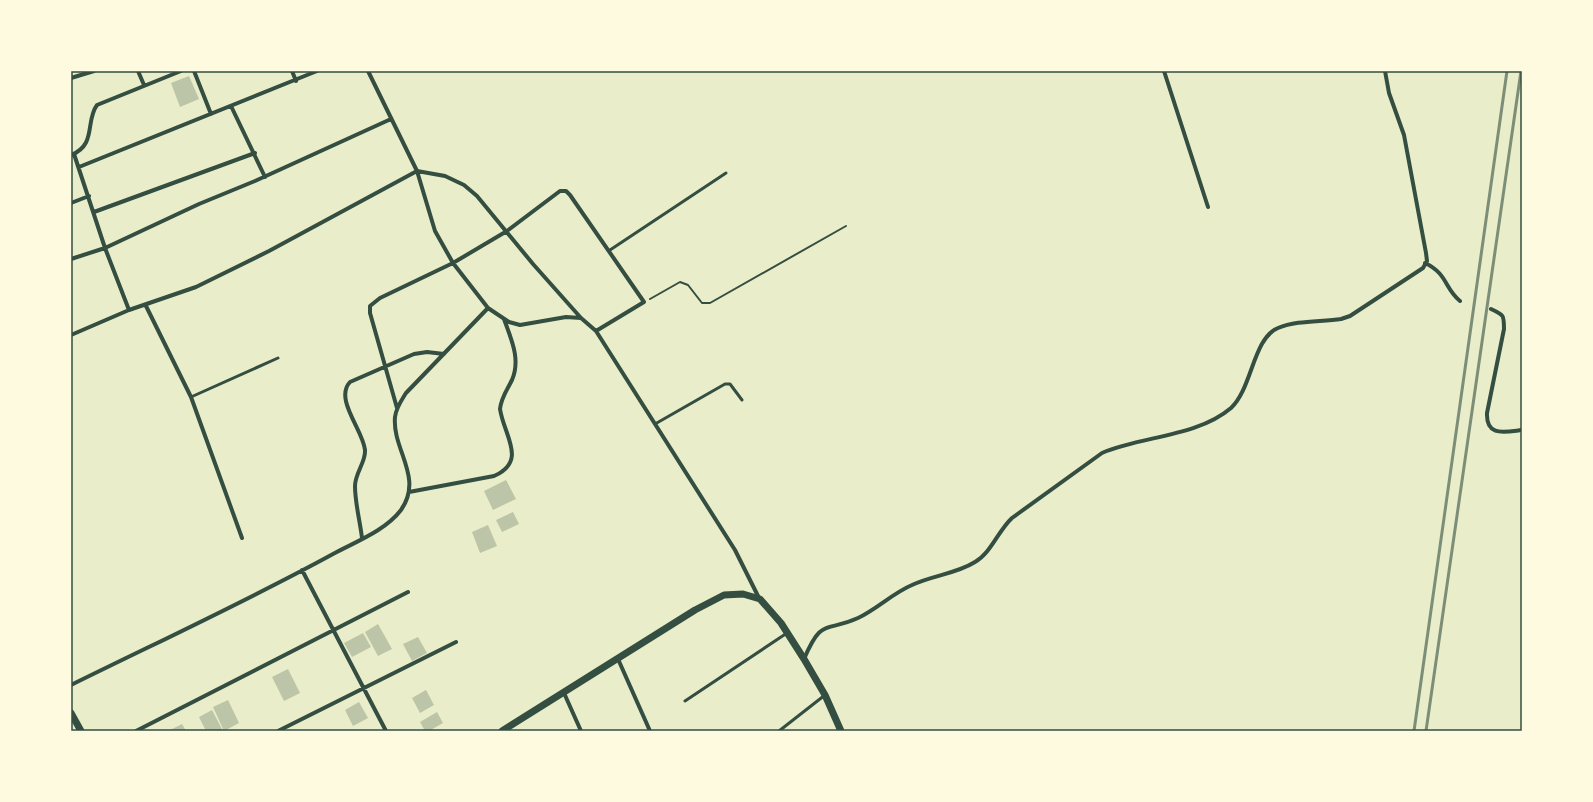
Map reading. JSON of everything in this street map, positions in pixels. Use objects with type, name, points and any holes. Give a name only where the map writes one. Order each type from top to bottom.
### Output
[{"type":"street","points":[[71,78],[94,71]]},
{"type":"street","points":[[138,71],[144,85]]},
{"type":"street","points":[[129,310],[105,248],[79,168],[72,154],[86,144],[90,136],[92,114],[97,105],[181,71]]},
{"type":"street","points":[[194,71],[211,114]]},
{"type":"street","points":[[292,71],[296,81]]},
{"type":"street","points":[[79,168],[296,81],[317,71]]},
{"type":"street","points":[[368,71],[417,170],[435,231],[453,263],[488,308],[509,322],[520,325],[566,317],[581,318]]},
{"type":"street","points":[[1164,71],[1208,207]]},
{"type":"street","points":[[804,659],[816,635],[826,627],[858,618],[913,584],[958,570],[977,561],[985,554],[1001,529],[1012,518],[1102,453],[1114,448],[1192,427],[1217,417],[1231,408],[1246,386],[1262,345],[1269,334],[1276,328],[1286,325],[1341,319],[1350,316],[1411,277],[1425,263],[1426,253],[1404,135],[1389,93],[1385,71]]},
{"type":"street","points":[[231,106],[255,153],[265,177]]},
{"type":"street","points":[[71,259],[105,248],[199,204],[265,177],[391,119]]},
{"type":"street","points":[[94,212],[255,153]]},
{"type":"street","points":[[71,335],[129,310],[146,306],[196,287],[269,251],[417,170],[445,176],[464,185],[477,196],[508,231],[533,264],[581,318],[596,331],[735,550],[760,599],[781,623],[804,659],[825,695],[841,731]]},
{"type":"street","points":[[397,408],[370,313],[370,306],[380,298],[453,263],[508,231],[554,194],[566,191],[570,195],[610,250],[644,302],[596,331]]},
{"type":"street","points":[[71,203],[89,196]]},
{"type":"street","points":[[1425,263],[1436,268],[1442,274],[1452,292],[1460,301]]},
{"type":"street","points":[[146,306],[191,396],[242,538]]},
{"type":"street","points":[[71,685],[302,570],[379,529],[391,520],[401,510],[410,492],[408,470],[397,433],[395,419],[397,408],[406,393],[488,308]]},
{"type":"street","points":[[1492,309],[1502,314],[1504,318],[1504,329],[1486,422],[1492,430],[1504,432],[1522,430]]},
{"type":"street","points":[[410,492],[494,476],[510,467],[513,454],[500,409],[501,401],[516,367],[515,353],[503,318]]},
{"type":"street","points":[[362,538],[355,486],[365,450],[344,394],[345,387],[350,382],[414,354],[427,352],[444,354]]},
{"type":"street","points":[[302,570],[385,730],[379,731]]},
{"type":"street","points":[[136,731],[408,592]]},
{"type":"street","points":[[502,731],[716,597],[731,593],[743,594],[760,599]]},
{"type":"street","points":[[278,731],[303,717],[364,689],[456,642]]},
{"type":"street","points":[[618,659],[650,731]]},
{"type":"street","points":[[564,693],[581,731]]},
{"type":"street","points":[[71,713],[81,731]]},
{"type":"lane","points":[[610,250],[726,174]]},
{"type":"lane","points":[[191,396],[278,358]]},
{"type":"lane","points":[[655,424],[725,384],[730,384],[742,400]]},
{"type":"lane","points":[[685,700],[788,633]]},
{"type":"lane","points":[[779,731],[825,695]]},
{"type":"path","points":[[644,302],[680,282],[688,285],[702,303],[710,303],[846,226]]},
{"type":"building","points":[[189,76],[199,99],[180,107],[171,83]]},
{"type":"building","points":[[506,480],[516,499],[493,510],[484,491]]},
{"type":"building","points":[[513,512],[519,524],[502,532],[496,520]]},
{"type":"building","points":[[488,525],[497,546],[480,553],[472,532]]},
{"type":"building","points":[[378,624],[392,649],[378,656],[365,632]]},
{"type":"building","points":[[363,633],[371,647],[352,657],[344,643]]},
{"type":"building","points":[[418,637],[427,653],[412,661],[403,644]]},
{"type":"building","points":[[288,669],[300,693],[284,701],[272,677]]},
{"type":"building","points":[[426,690],[434,705],[420,713],[412,698]]},
{"type":"building","points":[[228,700],[239,723],[224,731],[213,707]]},
{"type":"building","points":[[359,702],[368,718],[353,726],[345,710]]},
{"type":"building","points":[[212,710],[223,731],[206,731],[199,717]]},
{"type":"building","points":[[437,712],[443,723],[429,731],[425,731],[420,722]]},
{"type":"building","points":[[182,724],[186,731],[168,731]]},
{"type":"railway","points":[[1414,731],[1507,71]]},
{"type":"railway","points":[[1426,731],[1521,71]]}]
